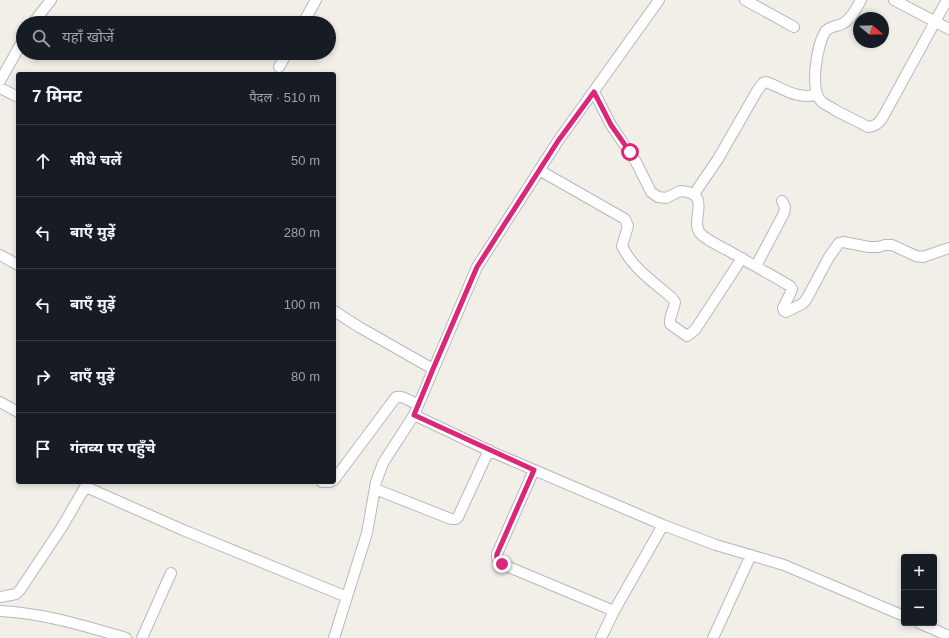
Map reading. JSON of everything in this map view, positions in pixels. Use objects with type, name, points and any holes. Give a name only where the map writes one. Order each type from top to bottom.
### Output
[{"type":"street","points":[[38,16],[51,0]]},
{"type":"street","points":[[307,16],[316,0]]},
{"type":"street","points":[[334,638],[367,533],[376,482],[383,463],[414,415],[477,267],[558,141],[659,0]]},
{"type":"street","points":[[745,0],[794,27]]},
{"type":"street","points":[[861,0],[849,18],[841,24],[828,28],[825,32],[817,53],[816,95],[822,103],[868,127],[874,127],[879,123],[884,115],[947,0]]},
{"type":"street","points":[[894,0],[949,29]]},
{"type":"street","points":[[0,81],[16,52]]},
{"type":"street","points":[[279,67],[283,60]]},
{"type":"street","points":[[694,194],[718,159],[763,83],[766,82],[800,96],[806,97],[816,95]]},
{"type":"street","points":[[0,88],[16,96]]},
{"type":"street","points":[[594,92],[611,125],[633,157],[651,192],[658,197],[666,198],[680,191],[694,194],[697,197],[698,203],[698,226],[700,233],[790,286],[792,289],[783,308],[786,312],[802,304],[806,300],[829,257],[839,243],[869,247],[892,245],[916,256],[923,257],[949,248]]},
{"type":"street","points":[[539,170],[625,219],[628,226],[622,246],[625,253],[675,302],[669,318],[670,324],[687,336],[695,330],[742,258]]},
{"type":"street","points":[[756,266],[784,213],[785,207],[782,201]]},
{"type":"street","points":[[0,255],[16,264]]},
{"type":"street","points":[[336,312],[433,369]]},
{"type":"street","points":[[336,477],[396,397],[403,397],[418,405]]},
{"type":"street","points":[[0,402],[16,411]]},
{"type":"street","points":[[414,415],[534,470],[663,524],[716,545],[784,565],[901,615]]},
{"type":"street","points":[[375,489],[451,519],[456,519],[489,450]]},
{"type":"street","points":[[534,470],[497,554],[496,557],[498,561],[510,568],[614,611]]},
{"type":"street","points":[[0,597],[16,594],[20,590],[62,527],[87,484],[183,530],[347,597]]},
{"type":"street","points":[[601,638],[614,611],[663,524]]},
{"type":"street","points":[[713,638],[751,555]]},
{"type":"street","points":[[142,638],[170,573]]},
{"type":"street","points":[[0,611],[15,611],[44,616],[126,638]]},
{"type":"street","points":[[926,626],[949,636]]},
{"type":"route","points":[[502,564],[496,557],[497,554],[534,470],[414,415],[477,267],[558,141],[594,92],[611,125],[630,152]]}]
